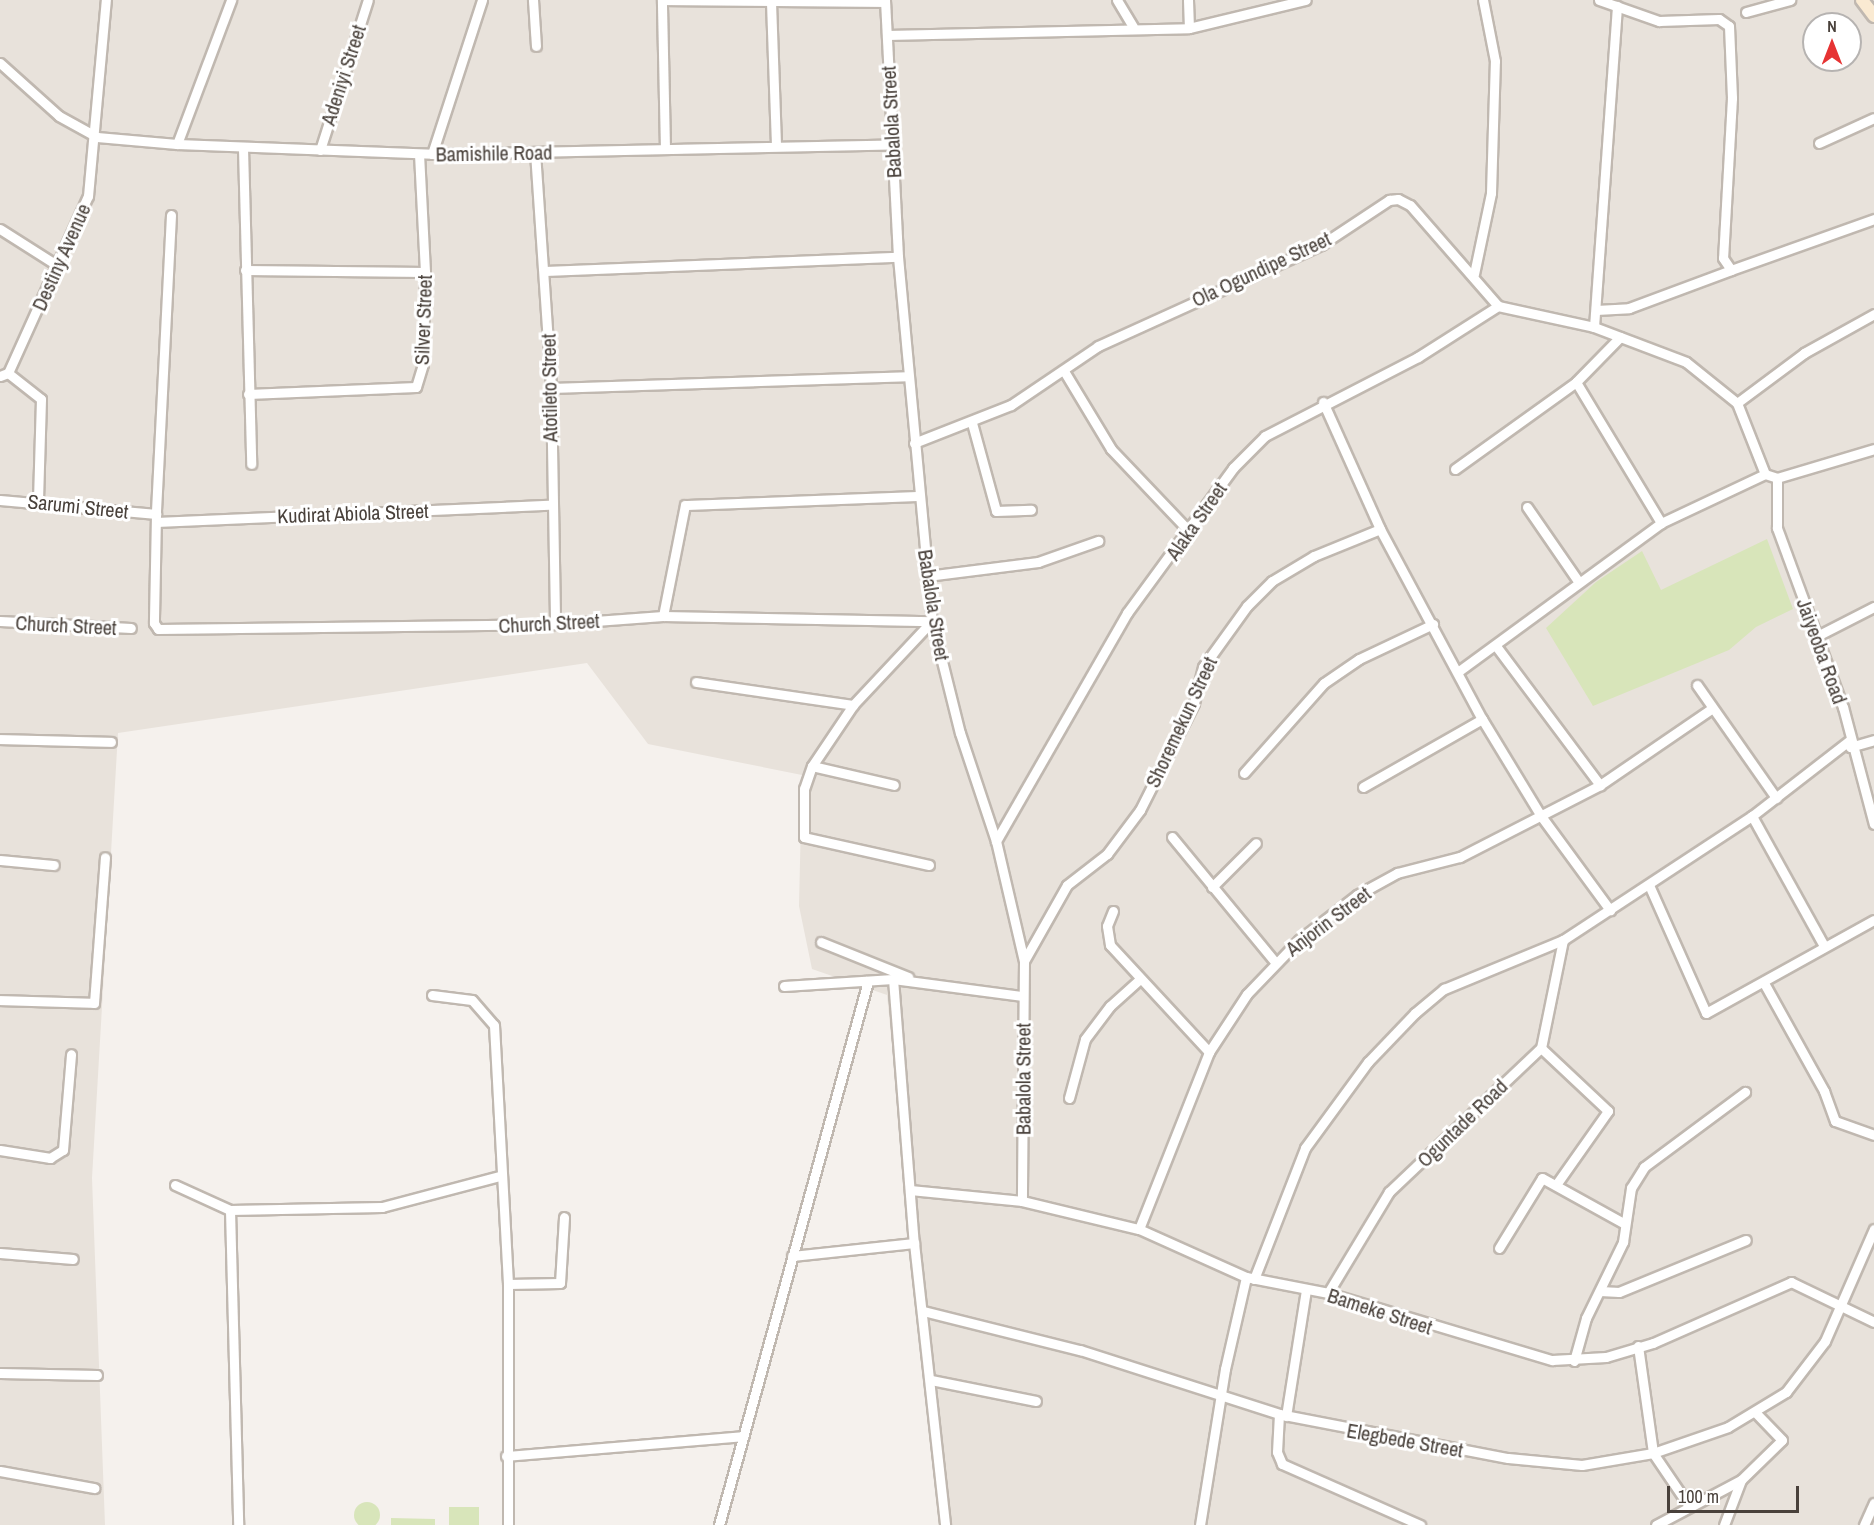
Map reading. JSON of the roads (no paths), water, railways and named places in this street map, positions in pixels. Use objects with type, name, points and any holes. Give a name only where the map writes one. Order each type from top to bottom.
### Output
[{"type":"street","name":"Destiny Avenue","points":[[4,374],[58,266],[88,196],[97,137],[106,0]]},
{"type":"street","points":[[177,144],[231,0]]},
{"type":"street","name":"Adeniyi Street","points":[[320,150],[368,0]]},
{"type":"street","points":[[432,154],[482,0]]},
{"type":"street","points":[[533,0],[536,46]]},
{"type":"street","points":[[665,149],[662,0],[885,1]]},
{"type":"street","points":[[1118,0],[1133,27]]},
{"type":"street","points":[[1188,0],[1189,28]]},
{"type":"street","points":[[887,34],[1133,27],[1189,28],[1306,0]]},
{"type":"street","points":[[1474,274],[1492,169],[1495,61],[1483,2],[1494,0]]},
{"type":"street","points":[[1599,0],[1659,21],[1719,19],[1729,26],[1732,98],[1723,258],[1731,270]]},
{"type":"street","points":[[1746,12],[1790,0]]},
{"type":"street","points":[[1862,0],[1874,16]]},
{"type":"street","name":"Babalola Street","points":[[885,1],[898,256],[932,621],[960,733],[996,841],[1024,961],[1022,1201]]},
{"type":"street","points":[[771,2],[776,144]]},
{"type":"street","points":[[1594,327],[1617,6]]},
{"type":"street","points":[[0,63],[59,116],[97,137]]},
{"type":"street","points":[[1819,143],[1874,118]]},
{"type":"street","name":"Bamishile Road","points":[[97,137],[243,148],[419,154],[535,153],[776,144],[891,144]]},
{"type":"street","points":[[243,148],[251,464]]},
{"type":"street","name":"Atotileto Street","points":[[535,153],[545,271],[551,388],[549,505],[555,624]]},
{"type":"street","name":"Silver Street","points":[[248,394],[416,387],[423,364],[425,272],[419,154]]},
{"type":"street","name":"Ola Ogundipe Street","points":[[914,442],[972,423],[1146,322],[1321,245],[1389,200],[1410,204],[1474,274],[1498,306]]},
{"type":"street","points":[[156,518],[171,215]]},
{"type":"street","points":[[1596,310],[1629,308],[1874,219]]},
{"type":"street","points":[[0,229],[58,266]]},
{"type":"street","points":[[545,271],[898,256]]},
{"type":"street","points":[[245,270],[425,272]]},
{"type":"street","points":[[1498,306],[1594,327],[1686,362],[1737,403],[1765,474]]},
{"type":"street","name":"Alaka Street","points":[[996,841],[1127,613],[1190,532],[1233,468],[1265,436],[1323,402],[1418,357],[1498,306]]},
{"type":"street","points":[[1737,403],[1804,353],[1874,314]]},
{"type":"street","points":[[1455,469],[1576,382],[1620,337]]},
{"type":"street","points":[[1064,371],[1111,449],[1190,532]]},
{"type":"street","points":[[4,374],[41,399],[38,501]]},
{"type":"street","points":[[551,388],[908,376]]},
{"type":"street","points":[[1576,382],[1661,523]]},
{"type":"street","points":[[1323,402],[1380,529],[1459,671],[1482,719],[1541,816],[1610,910]]},
{"type":"street","points":[[972,423],[996,511],[1031,510]]},
{"type":"street","points":[[1459,671],[1496,646],[1578,581],[1661,523],[1765,474],[1777,478],[1873,453]]},
{"type":"street","name":"Jaiyeoba Road","points":[[1777,478],[1777,528],[1819,635],[1874,824]]},
{"type":"street","points":[[663,616],[685,505],[919,496]]},
{"type":"street","name":"Sarumi Street","points":[[0,500],[38,501],[156,518]]},
{"type":"street","name":"Kudirat Abiola Street","points":[[156,518],[549,505]]},
{"type":"street","points":[[1527,507],[1578,581]]},
{"type":"street","name":"Church Street","points":[[156,518],[154,623],[165,632],[555,624],[663,616],[932,621]]},
{"type":"street","name":"Shoremekun Street","points":[[1024,961],[1066,885],[1107,854],[1140,810],[1194,704],[1203,667],[1247,606],[1272,581],[1314,556],[1380,529]]},
{"type":"street","points":[[927,576],[1028,564],[1098,541]]},
{"type":"street","points":[[1819,635],[1874,607]]},
{"type":"street","name":"Church Street","points":[[0,621],[131,628]]},
{"type":"street","points":[[929,865],[804,837],[804,789],[812,766],[853,705],[932,621]]},
{"type":"street","points":[[1244,773],[1324,683],[1359,659],[1433,624]]},
{"type":"street","points":[[1496,646],[1600,785]]},
{"type":"street","points":[[696,682],[853,705]]},
{"type":"street","points":[[1697,685],[1711,709],[1776,798]]},
{"type":"street","name":"Anjorin Street","points":[[1139,1229],[1209,1052],[1226,1021],[1275,962],[1358,895],[1407,869],[1460,856],[1600,785],[1711,709]]},
{"type":"street","points":[[1363,787],[1482,719]]},
{"type":"street","points":[[0,738],[111,742]]},
{"type":"street","points":[[1200,1525],[1220,1394],[1250,1278],[1305,1148],[1368,1062],[1444,989],[1563,940],[1752,816],[1850,744],[1874,740]]},
{"type":"street","points":[[812,766],[894,785]]},
{"type":"street","points":[[1752,816],[1824,946]]},
{"type":"street","points":[[1172,837],[1275,962]]},
{"type":"street","points":[[1212,887],[1256,843]]},
{"type":"street","points":[[0,1006],[0,1000],[94,1003],[105,857]]},
{"type":"street","points":[[0,860],[54,865]]},
{"type":"street","points":[[1649,885],[1706,1013],[1764,983],[1824,946],[1874,920]]},
{"type":"street","points":[[1113,911],[1106,936],[1140,979],[1209,1052]]},
{"type":"street","points":[[1558,1182],[1608,1111],[1541,1048],[1563,940]]},
{"type":"street","points":[[821,942],[916,980]]},
{"type":"street","points":[[893,979],[914,1243],[931,1380],[945,1525]]},
{"type":"street","points":[[784,986],[893,979],[916,980],[1023,996]]},
{"type":"street","points":[[1069,1098],[1085,1039],[1110,1005],[1140,979]]},
{"type":"street","points":[[718,1525],[868,981]]},
{"type":"street","points":[[1764,983],[1824,1091],[1835,1121],[1874,1135]]},
{"type":"street","points":[[432,995],[472,1000],[495,1025],[499,1176],[508,1284],[508,1525]]},
{"type":"street","name":"Oguntade Road","points":[[1328,1293],[1389,1192],[1541,1048]]},
{"type":"street","points":[[0,1150],[50,1158],[63,1150],[71,1054]]},
{"type":"street","points":[[1574,1361],[1625,1224],[1631,1188],[1644,1167],[1745,1092]]},
{"type":"street","points":[[175,1185],[230,1210],[382,1207],[499,1176]]},
{"type":"street","points":[[1499,1248],[1536,1181],[1558,1182],[1625,1224]]},
{"type":"street","name":"Bameke Street","points":[[910,1190],[1022,1201],[1139,1229],[1250,1278],[1328,1293],[1497,1346],[1574,1361],[1638,1346],[1778,1284],[1799,1284],[1874,1322]]},
{"type":"street","points":[[230,1210],[238,1525]]},
{"type":"street","points":[[508,1284],[560,1283],[564,1218]]},
{"type":"street","points":[[1841,1307],[1874,1229]]},
{"type":"street","points":[[1600,1291],[1619,1292],[1746,1240]]},
{"type":"street","points":[[792,1256],[914,1243]]},
{"type":"street","points":[[0,1253],[73,1258]]},
{"type":"street","points":[[1306,1290],[1282,1415],[1277,1452],[1282,1464],[1420,1525]]},
{"type":"street","name":"Elegbede Street","points":[[923,1311],[1080,1350],[1282,1415],[1508,1458],[1582,1465],[1653,1453],[1756,1413],[1786,1392],[1825,1341],[1841,1307]]},
{"type":"street","points":[[1638,1346],[1653,1453],[1689,1506]]},
{"type":"street","points":[[0,1372],[97,1375]]},
{"type":"street","points":[[931,1380],[1036,1401]]},
{"type":"street","points":[[1656,1525],[1741,1480],[1782,1440],[1756,1413]]},
{"type":"street","points":[[507,1456],[743,1436]]},
{"type":"street","points":[[0,1471],[94,1488]]},
{"type":"street","points":[[1724,1525],[1741,1480]]},
{"type":"street","points":[[1864,1525],[1874,1503]]}]
